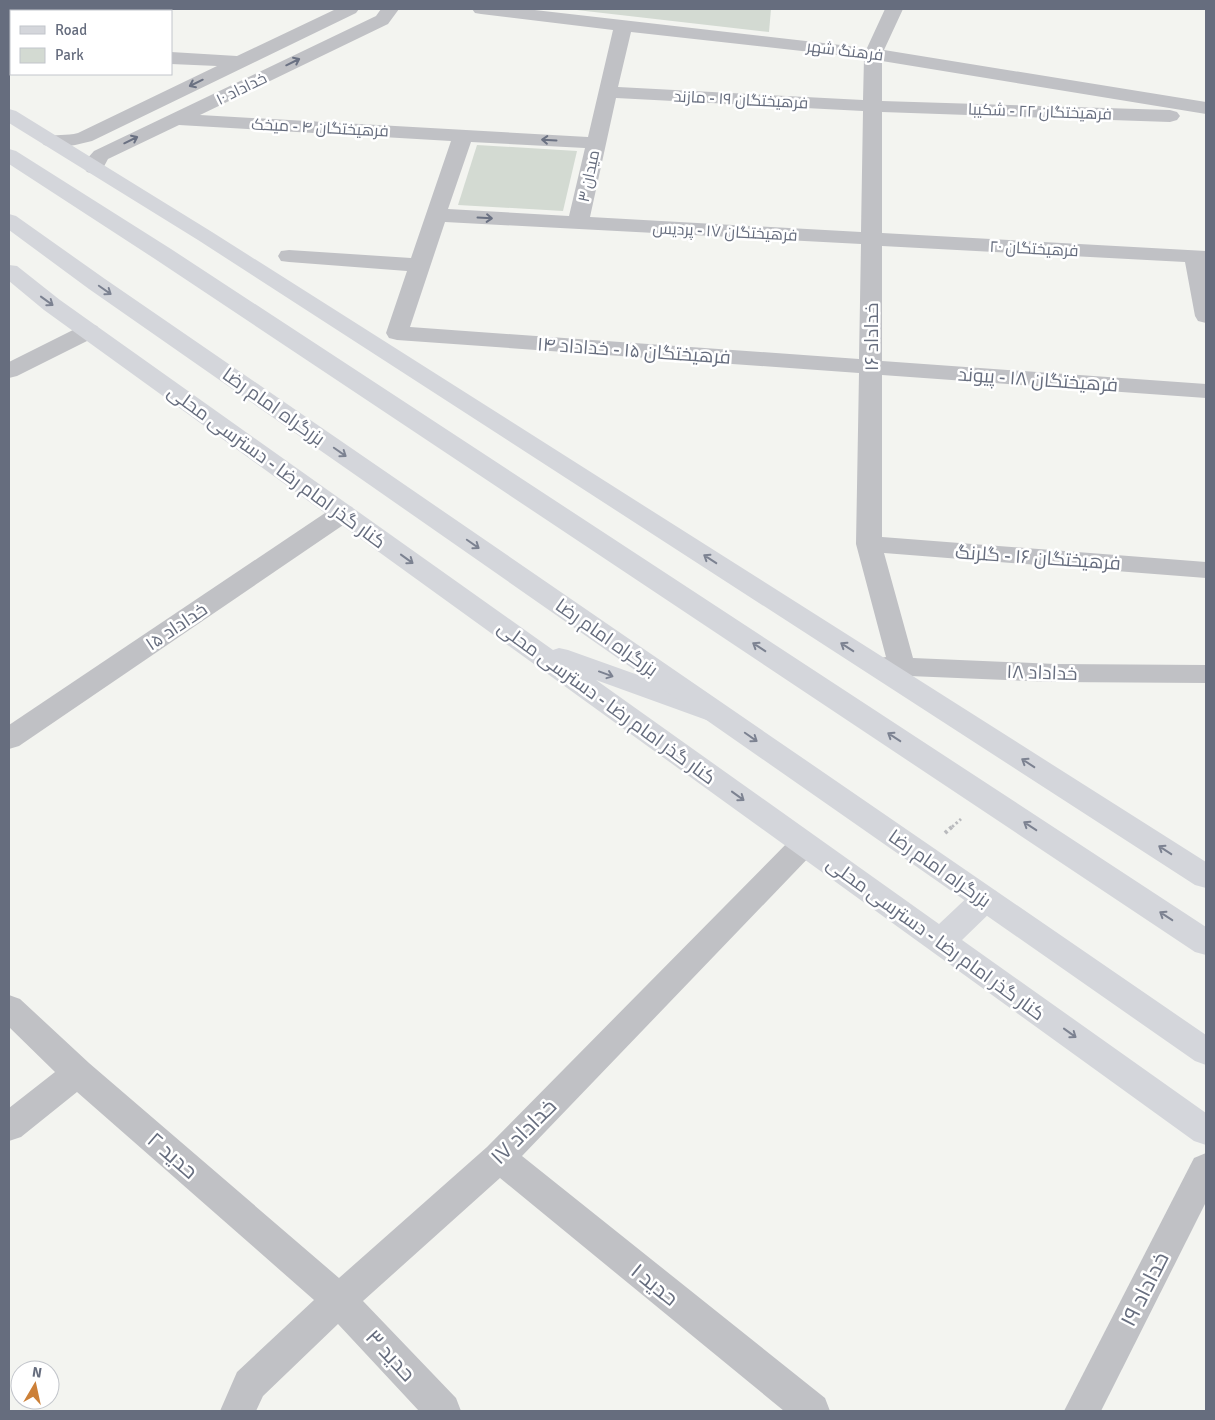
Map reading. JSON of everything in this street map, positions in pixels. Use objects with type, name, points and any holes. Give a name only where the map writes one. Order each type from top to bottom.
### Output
[{"type":"main road","points":[[9,115],[890,666],[1206,876]]},
{"type":"main road","points":[[9,137],[146,220],[164,229],[228,251]]},
{"type":"main road","points":[[9,155],[197,276],[1206,943]]},
{"type":"main road","name":"بزرگراه امام رضا","points":[[9,220],[1206,1052]]},
{"type":"main road","name":"کنار گذر امام رضا - دسترسی محلی","points":[[9,272],[343,514],[1206,1131]]},
{"type":"main road","points":[[527,645],[718,714]]},
{"type":"main road","points":[[941,941],[985,899]]},
{"type":"street","name":"خداداد ۱۰","points":[[51,141],[70,141],[85,137],[350,9]]},
{"type":"street","name":"خداداد ۱۰","points":[[94,168],[96,160],[101,155],[382,20],[390,9]]},
{"type":"street","name":"فرهنگ شهر","points":[[481,9],[951,64],[1206,108]]},
{"type":"street","name":"خداداد ۱۶","points":[[890,666],[869,544],[873,54],[894,9]]},
{"type":"street","points":[[597,143],[623,25]]},
{"type":"street","points":[[172,58],[240,62]]},
{"type":"street","name":"فرهیختگان ۱۹ - مازند","points":[[608,92],[873,106]]},
{"type":"street","name":"فرهیختگان ۲۲ - شکیبا","points":[[873,106],[1206,117]]},
{"type":"street","name":"فرهیختگان ۴ - میخک","points":[[176,119],[463,135]]},
{"type":"street","points":[[289,256],[420,266],[463,135]]},
{"type":"street","name":"میدان ۳","points":[[436,215],[578,223],[597,143],[463,135]]},
{"type":"street","name":"فرهیختگان ۱۷ - پردیس","points":[[578,223],[872,239]]},
{"type":"street","name":"فرهیختگان ۲۰","points":[[872,239],[1201,257]]},
{"type":"street","points":[[1201,257],[1206,316]]},
{"type":"street","name":"فرهیختگان ۱۵ - خداداد ۱۴","points":[[420,266],[397,333],[871,367]]},
{"type":"street","points":[[9,371],[89,331]]},
{"type":"street","name":"فرهیختگان ۱۸ - پیوند","points":[[871,367],[1206,391]]},
{"type":"street","name":"خداداد ۱۵","points":[[9,739],[343,514]]},
{"type":"street","name":"فرهیختگان ۱۶ - گلرنگ","points":[[869,544],[1206,570]]},
{"type":"street","name":"خداداد ۱۸","points":[[890,666],[1056,673],[1206,674]]},
{"type":"street","name":"خداداد ۱۷","points":[[238,1411],[250,1384],[339,1300],[499,1157],[804,844]]},
{"type":"street","name":"حدید ۲","points":[[9,1008],[78,1073],[339,1300]]},
{"type":"street","points":[[9,1127],[78,1073]]},
{"type":"street","name":"حدید ۱","points":[[499,1157],[812,1411]]},
{"type":"street","name":"خداداد ۱۹","points":[[1082,1411],[1206,1168]]},
{"type":"street","name":"حدید ۳","points":[[339,1300],[443,1411]]},
{"type":"path","points":[[941,836],[962,818]]},
{"type":"green space","points":[[568,9],[771,9],[769,32]]},
{"type":"green space","points":[[477,145],[577,151],[563,211],[458,205]]}]
